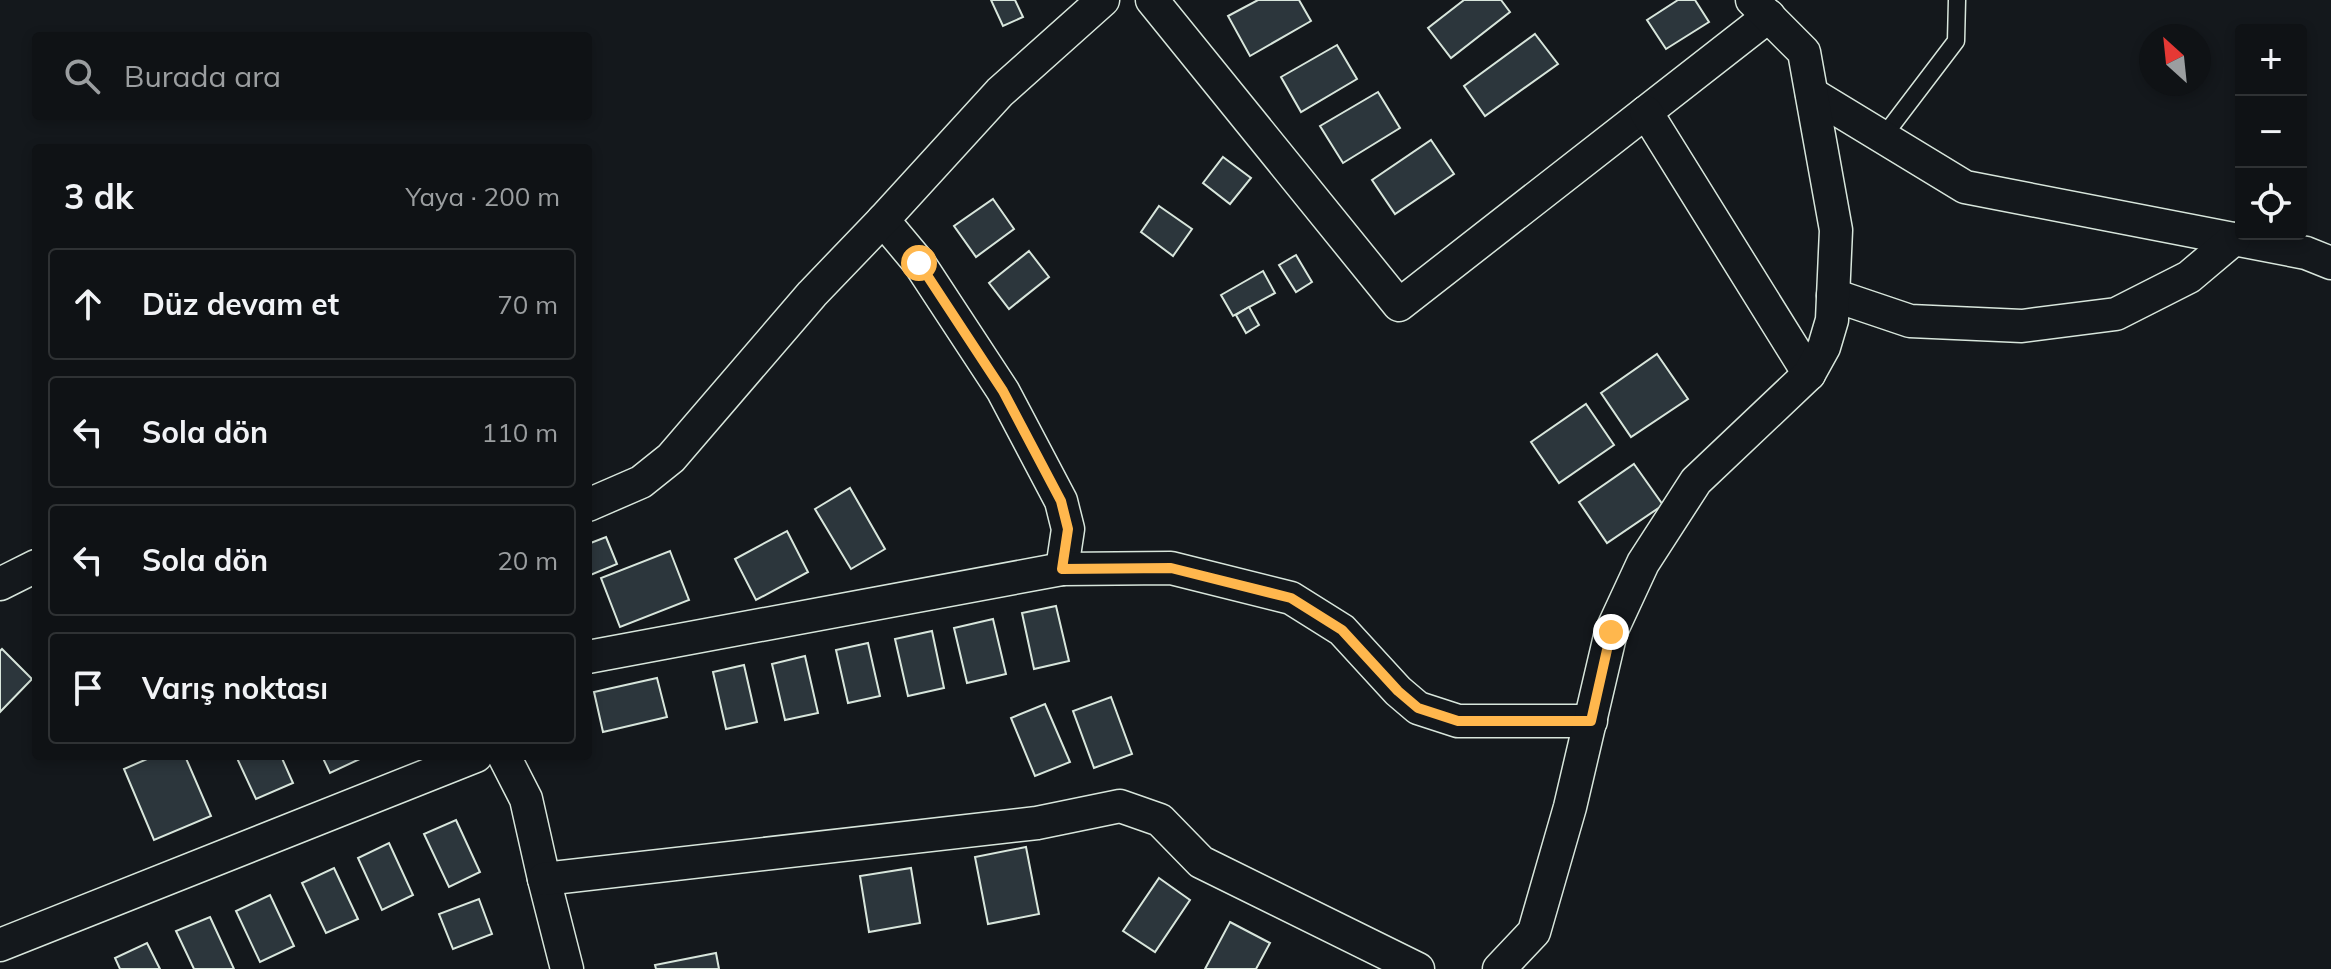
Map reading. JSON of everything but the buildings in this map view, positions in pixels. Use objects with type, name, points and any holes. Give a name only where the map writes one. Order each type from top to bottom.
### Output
[{"type":"street","points":[[592,503],[641,482],[671,458],[812,294],[1000,92],[1103,0]]},
{"type":"street","points":[[1152,0],[1399,305],[1646,112],[1760,8],[1804,52],[1836,230],[1832,320],[1824,347],[1809,374],[1696,481],[1643,563],[1611,632],[1570,807],[1534,932],[1499,969]]},
{"type":"street","points":[[1812,94],[1965,187],[2306,253],[2331,263]]},
{"type":"street","points":[[1646,112],[1809,374]]},
{"type":"street","points":[[883,220],[919,263],[1003,391],[1061,501],[1068,529],[1062,569]]},
{"type":"street","points":[[1833,295],[1910,321],[2022,326],[2116,314],[2189,277],[2234,239]]},
{"type":"street","points":[[0,584],[32,568]]},
{"type":"street","points":[[592,656],[1062,569],[1171,568],[1291,598],[1342,630],[1398,691],[1418,708],[1458,721],[1591,721]]},
{"type":"street","points":[[0,945],[466,760]]},
{"type":"street","points":[[506,760],[526,799],[567,969]]},
{"type":"street","points":[[544,879],[1037,823],[1120,806],[1160,820],[1201,862],[1418,969]]},
{"type":"lane","points":[[1883,137],[1956,41],[1957,0]]},
{"type":"route","points":[[919,263],[1003,391],[1061,501],[1068,529],[1062,569],[1171,568],[1291,598],[1342,630],[1398,691],[1418,708],[1458,721],[1591,721],[1611,632]]}]
